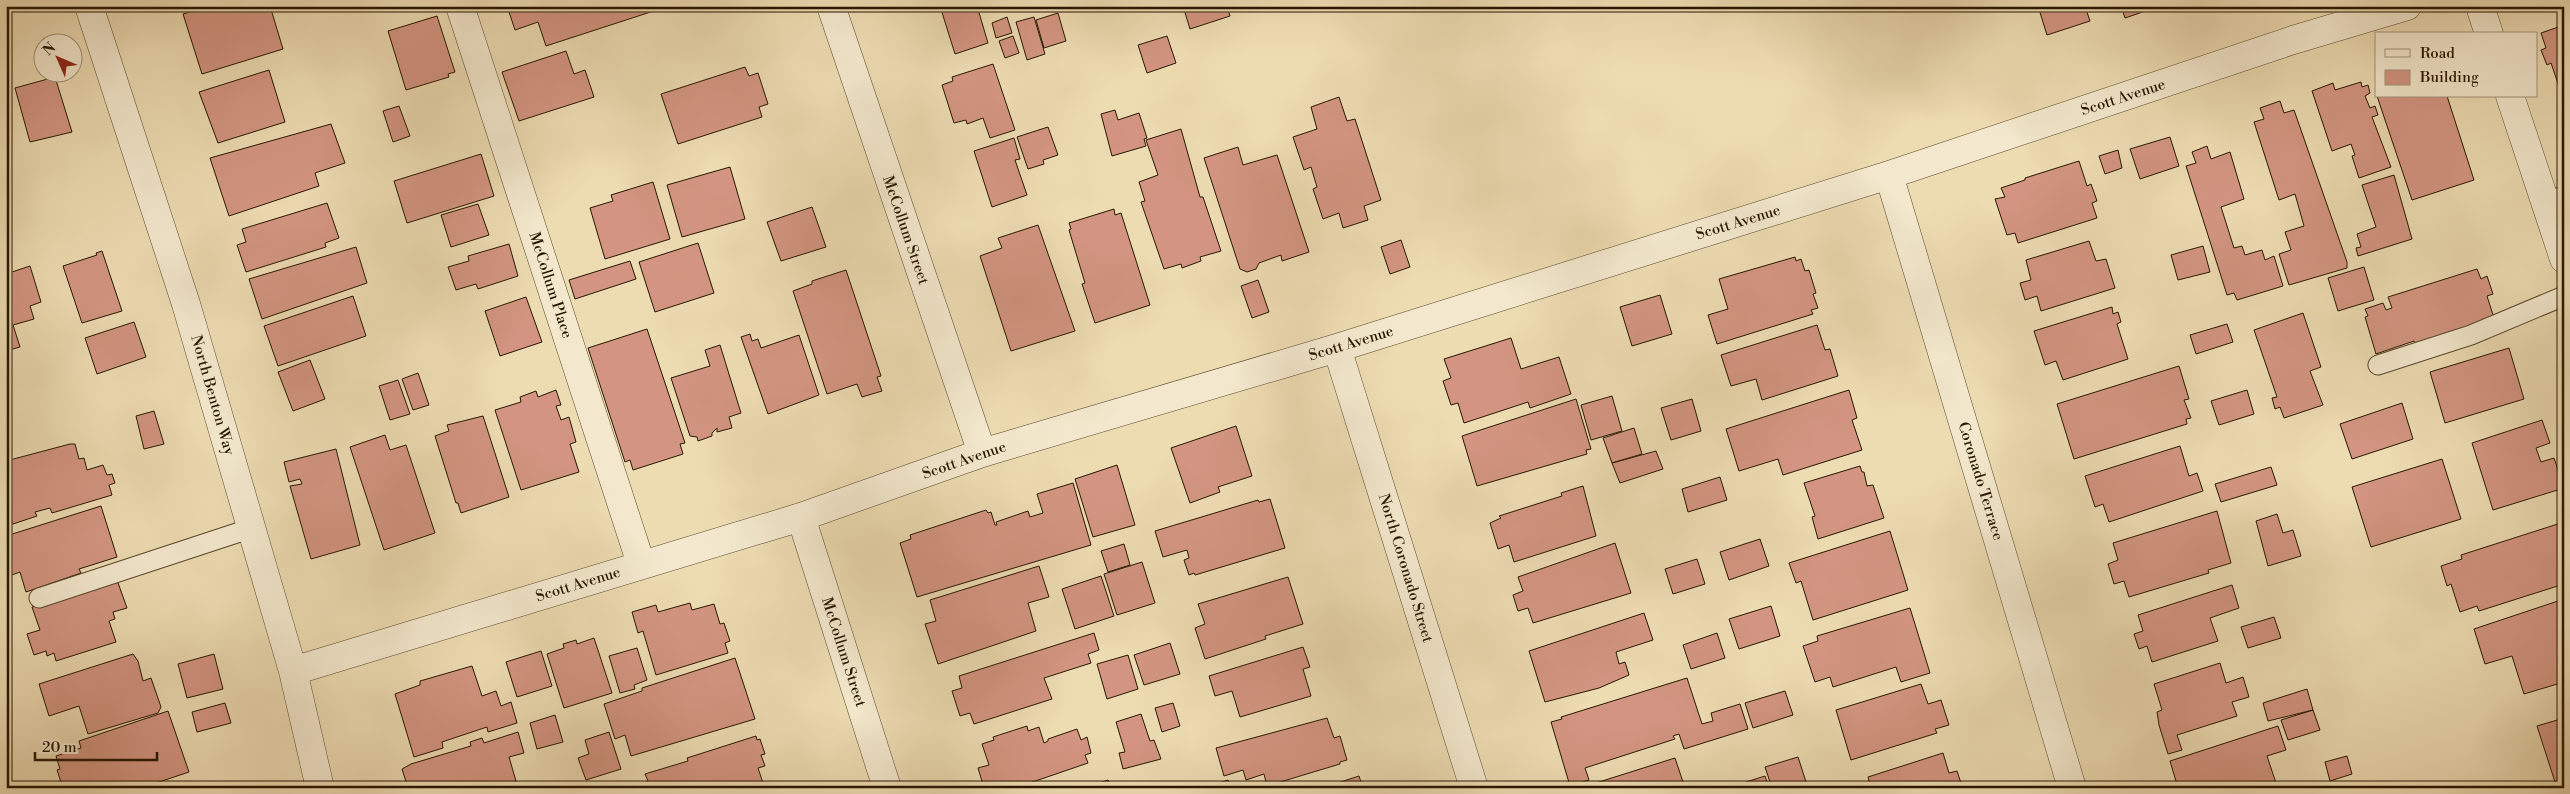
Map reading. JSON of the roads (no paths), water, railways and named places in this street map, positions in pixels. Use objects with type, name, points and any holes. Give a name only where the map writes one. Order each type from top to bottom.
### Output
[{"type":"street","name":"North Benton Way","points":[[89,6],[186,304],[293,671],[320,788]]},
{"type":"street","name":"McCollum Place","points":[[460,6],[641,564]]},
{"type":"street","name":"McCollum Street","points":[[831,6],[982,453]]},
{"type":"street","name":"Scott Avenue","points":[[293,671],[801,517],[982,453],[1337,348],[1889,175],[2335,16],[2407,6]]},
{"type":"street","points":[[2480,6],[2488,32]]},
{"type":"street","points":[[2511,98],[2554,199],[2564,259]]},
{"type":"street","name":"Coronado Terrace","points":[[1889,175],[2072,788]]},
{"type":"street","name":"North Coronado Street","points":[[1337,348],[1474,788]]},
{"type":"street","name":"McCollum Street","points":[[801,517],[887,788]]},
{"type":"lane","points":[[2378,365],[2472,335],[2564,296]]},
{"type":"lane","points":[[39,598],[252,528]]}]
